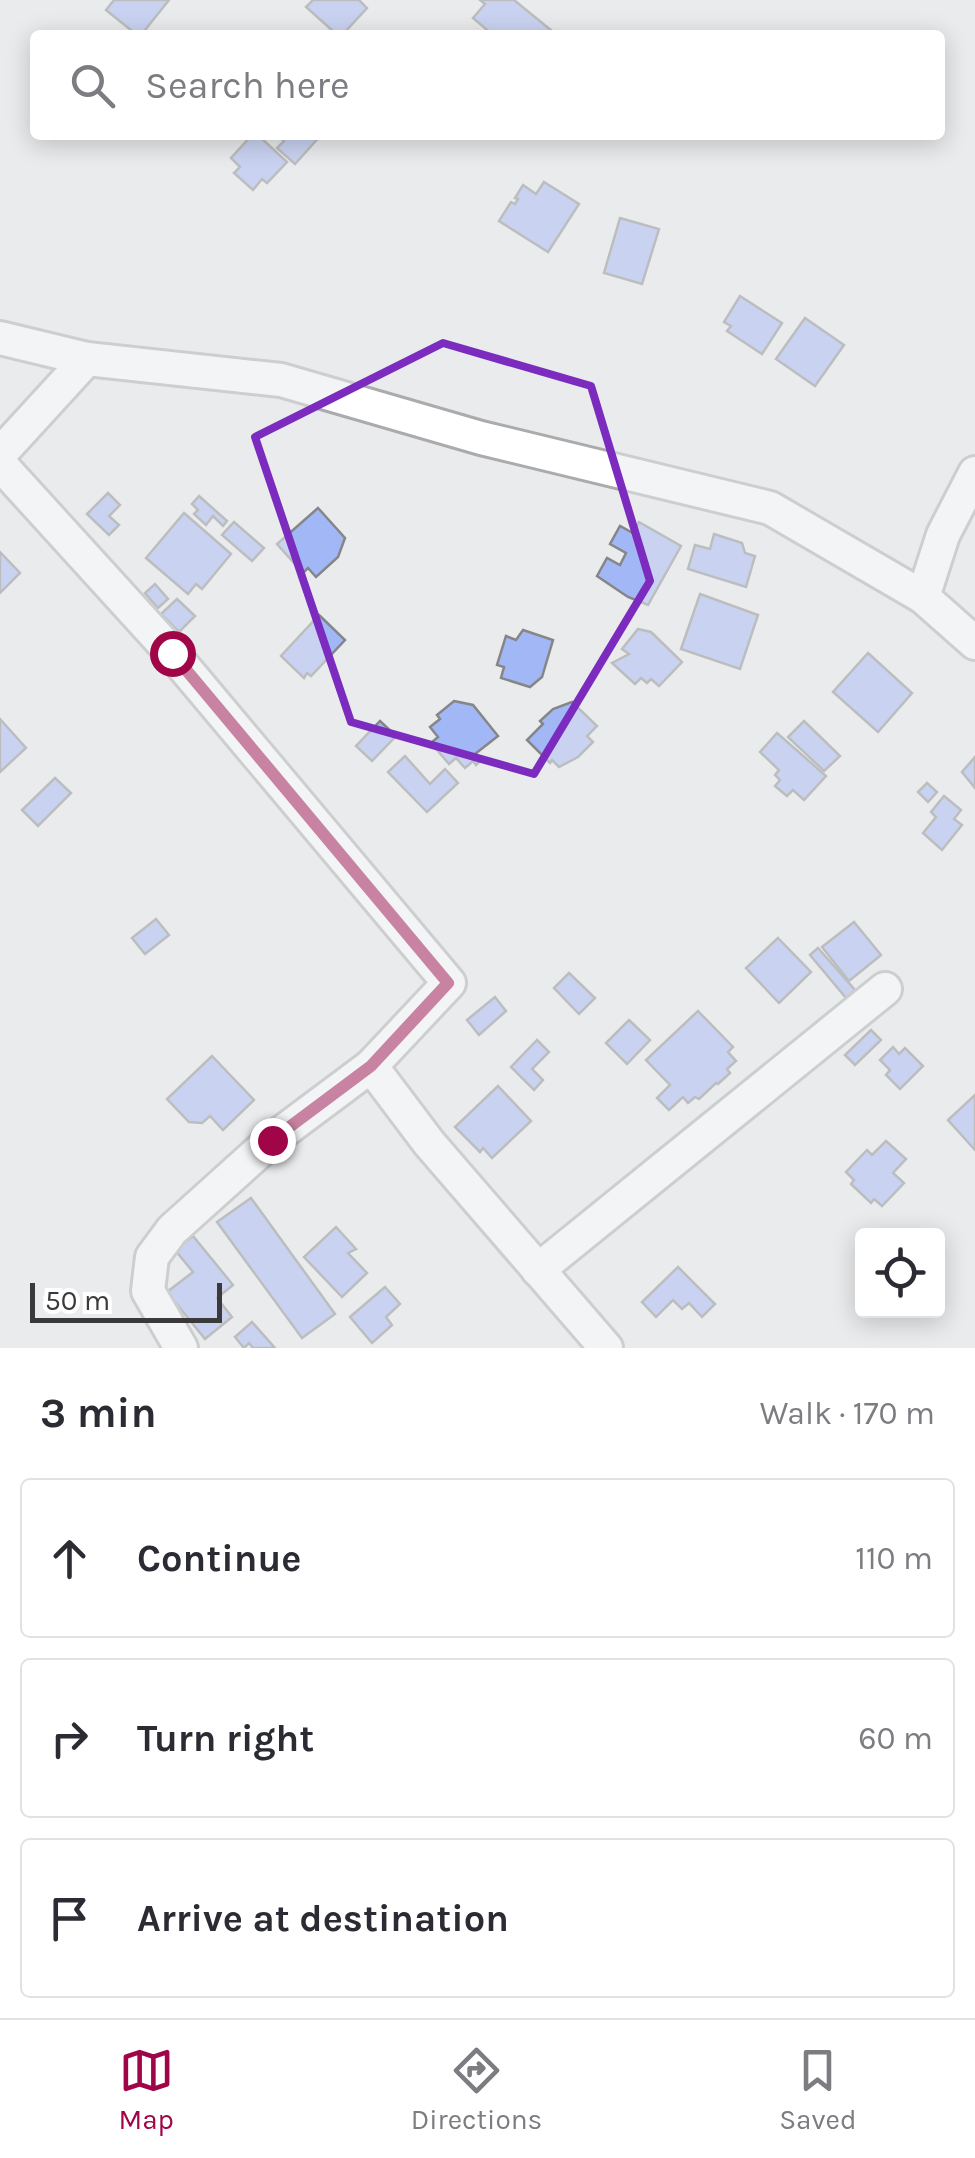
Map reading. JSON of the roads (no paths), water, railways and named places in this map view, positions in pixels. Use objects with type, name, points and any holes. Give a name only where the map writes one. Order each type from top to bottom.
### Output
[{"type":"street","points":[[0,338],[88,360],[282,380],[481,438],[770,508],[922,597],[975,643]]},
{"type":"street","points":[[0,454],[88,360]]},
{"type":"street","points":[[0,464],[172,653],[448,983],[371,1066],[272,1140],[172,1230],[152,1256],[148,1291],[181,1348]]},
{"type":"street","points":[[922,597],[943,535],[975,473]]},
{"type":"street","points":[[538,1270],[885,989]]},
{"type":"street","points":[[371,1066],[429,1142],[606,1348]]}]
